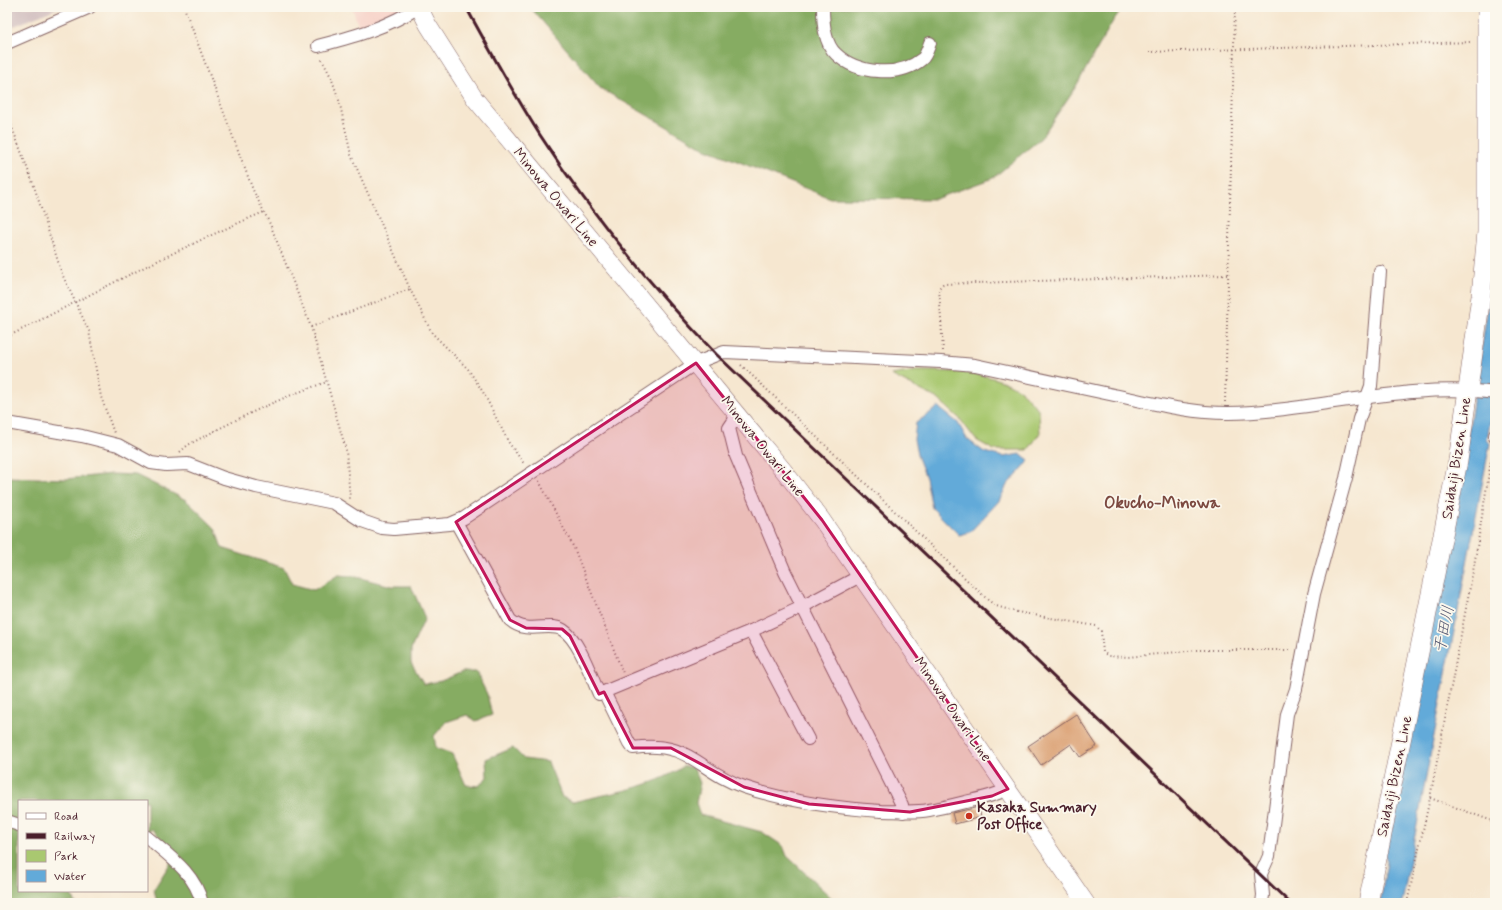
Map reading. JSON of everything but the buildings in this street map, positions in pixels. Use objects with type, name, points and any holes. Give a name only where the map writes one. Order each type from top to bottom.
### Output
[{"type":"main road","name":"Minowa Owari Line","points":[[419,7],[428,25],[475,99],[627,283],[696,363],[784,471],[860,576],[1086,903]]},
{"type":"main road","name":"Saidaiji Bizen Line","points":[[1368,903],[1458,461],[1470,390],[1487,232],[1487,7]]},
{"type":"street","points":[[7,43],[90,7]]},
{"type":"street","points":[[318,46],[392,23],[419,7]]},
{"type":"street","points":[[823,7],[823,20],[826,36],[835,53],[859,68],[878,71],[908,68],[923,58],[930,43]]},
{"type":"street","points":[[1262,903],[1263,895],[1261,874],[1268,856],[1287,714],[1296,689],[1314,594],[1346,478],[1359,419],[1371,386],[1380,272]]},
{"type":"street","points":[[7,423],[82,436],[118,446],[151,463],[166,465],[188,464],[224,478],[256,487],[334,503],[362,521],[382,528],[394,529],[456,522],[696,363],[724,352],[941,362],[975,365],[1022,374],[1185,411],[1225,413],[1276,411],[1438,389],[1470,390],[1495,393]]},
{"type":"street","points":[[740,416],[735,419],[729,428],[736,456],[785,572],[902,805],[903,812]]},
{"type":"street","points":[[456,522],[510,620],[516,626],[526,628],[562,629],[570,636],[577,648],[599,694],[626,681],[751,631],[802,607],[860,576]]},
{"type":"street","points":[[751,631],[808,739]]},
{"type":"street","points":[[604,692],[633,748],[650,745],[671,748],[688,754],[723,778],[744,787],[809,804],[837,808],[903,812],[929,810],[992,796],[1008,789]]},
{"type":"street","points":[[7,821],[18,825]]},
{"type":"street","points":[[148,838],[180,865],[194,882],[202,903]]},
{"type":"path","points":[[184,7],[251,183],[311,327],[346,450],[350,498],[347,510]]},
{"type":"path","points":[[1225,413],[1227,274],[1235,7]]},
{"type":"path","points":[[1149,52],[1487,42]]},
{"type":"path","points":[[318,46],[317,50],[331,77],[339,100],[351,155],[410,289],[432,333],[468,369],[483,392],[509,443],[530,474],[536,476],[574,548],[626,681]]},
{"type":"path","points":[[7,114],[34,186],[62,274],[89,331],[101,396],[117,439],[118,446]]},
{"type":"path","points":[[7,337],[215,234],[264,212]]},
{"type":"path","points":[[941,362],[943,346],[939,288],[943,284],[1227,274]]},
{"type":"path","points":[[311,327],[410,289]]},
{"type":"path","points":[[733,352],[735,358],[744,368],[910,528],[996,606],[1017,612],[1096,626],[1101,631],[1103,652],[1108,656],[1128,657],[1197,650],[1303,650]]},
{"type":"path","points":[[179,464],[180,452],[188,445],[250,412],[298,391],[327,382]]},
{"type":"path","points":[[1407,903],[1430,798],[1474,566],[1495,436]]},
{"type":"path","points":[[1430,798],[1495,822]]},
{"type":"highlighted area","points":[[696,363],[822,520],[1008,789],[992,796],[910,812],[809,804],[744,787],[671,748],[633,748],[604,692],[599,694],[570,636],[562,629],[526,628],[510,620],[456,522]]},
{"type":"shaded area","points":[[7,7],[60,7],[7,29]]},
{"type":"shaded area","points":[[352,7],[402,7],[402,9],[395,15],[359,28]]},
{"type":"green space","points":[[530,7],[1123,7],[1113,21],[1075,88],[1041,138],[993,178],[935,199],[830,198],[704,148],[600,88]]},
{"type":"green space","points":[[916,371],[968,373],[982,375],[1007,383],[1024,394],[1039,411],[1040,433],[1028,450],[994,450],[976,440],[960,419],[938,399],[891,375]]},
{"type":"green space","points":[[111,474],[136,475],[186,500],[215,528],[222,548],[284,568],[292,584],[314,590],[338,575],[352,576],[392,586],[411,586],[425,618],[411,649],[411,663],[424,684],[441,681],[462,672],[476,672],[487,694],[492,715],[476,721],[467,715],[446,722],[434,736],[436,748],[452,754],[466,785],[479,786],[487,777],[486,759],[513,748],[524,759],[548,762],[562,797],[573,802],[645,785],[659,780],[684,766],[694,768],[700,783],[696,803],[700,815],[762,832],[783,846],[787,856],[837,903],[157,903],[154,889],[176,854],[152,829],[148,831],[148,800],[18,800],[18,892],[70,892],[76,903],[7,903],[7,477],[66,479]]},
{"type":"water","name":"干田川","points":[[1495,261],[1495,393],[1487,440],[1490,443],[1402,903],[1380,903],[1387,862],[1385,855],[1463,466]]},
{"type":"water","points":[[938,407],[958,423],[967,439],[984,452],[1003,457],[1020,454],[1029,461],[1007,485],[999,501],[970,532],[959,535],[932,508],[926,478],[917,455],[914,439],[916,423]]},
{"type":"railway","points":[[466,7],[521,104],[540,135],[580,193],[623,249],[692,329],[716,354],[1290,903]]},
{"type":"place","name":"Kasaka Summary Post Office","points":[[969,816]]},
{"type":"district","name":"Okucho-Minowa","points":[[1162,502]]}]
